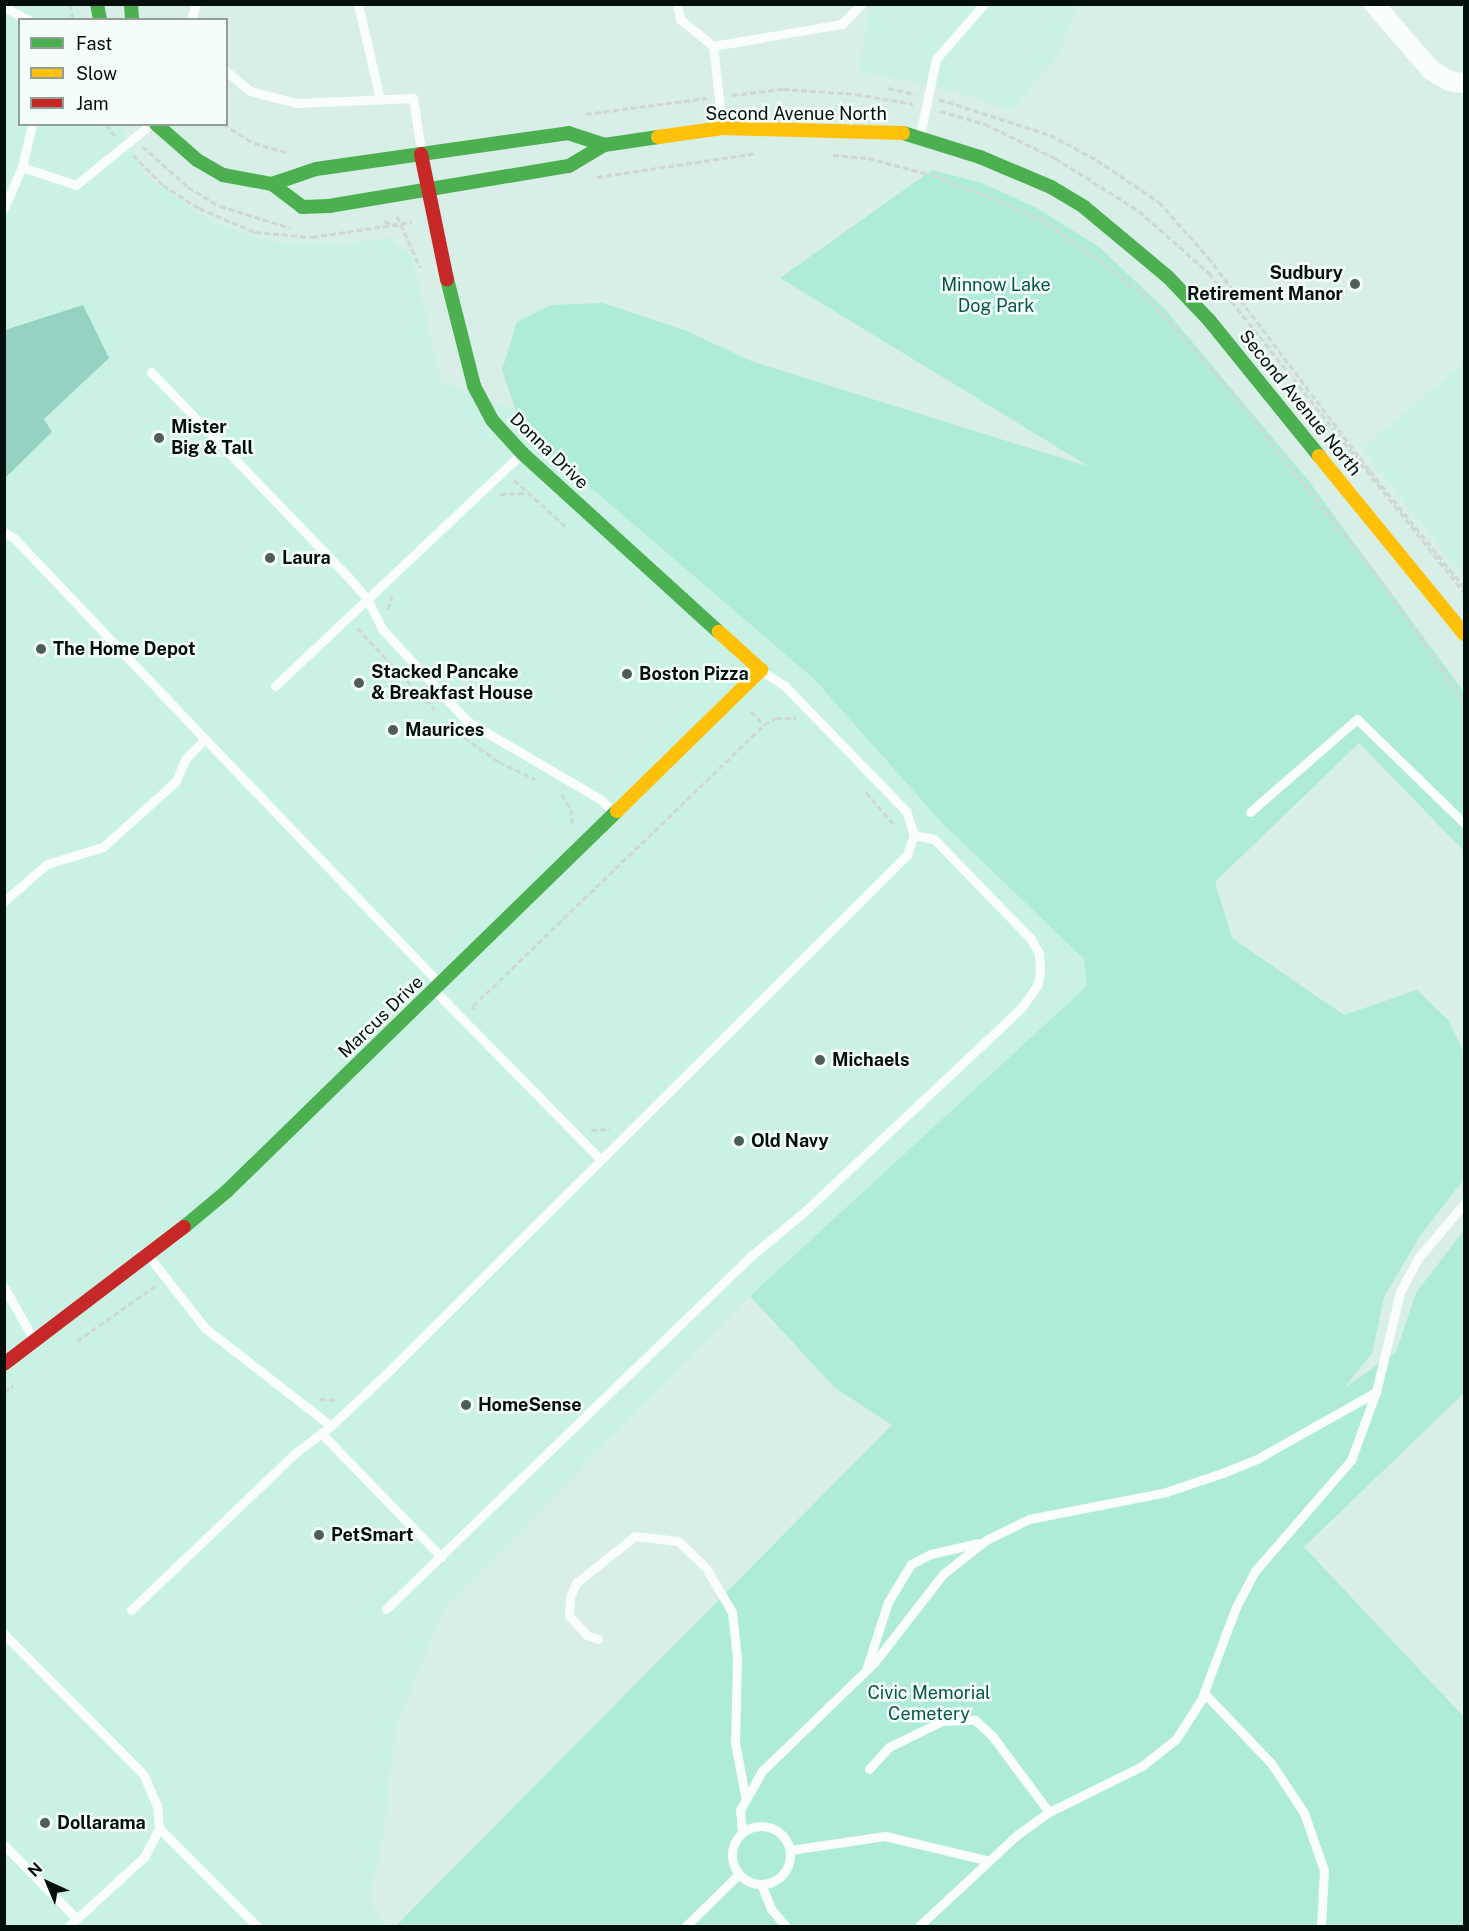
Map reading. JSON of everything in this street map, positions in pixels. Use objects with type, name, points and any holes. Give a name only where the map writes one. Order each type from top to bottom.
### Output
[{"type":"main road","name":"Second Avenue North","points":[[158,126],[197,160],[223,174],[272,184],[302,207],[428,191],[569,166],[604,145],[723,128],[841,128],[919,137],[980,156],[1051,187],[1084,207],[1160,270],[1209,320],[1464,634]]},
{"type":"main road","name":"Second Avenue North","points":[[272,184],[316,169],[568,133],[604,145]]},
{"type":"main road","name":"Donna Drive","points":[[422,154],[459,337],[474,386],[492,420],[522,453],[760,670]]},
{"type":"main road","name":"Marcus Drive","points":[[4,1364],[149,1257],[227,1191],[617,815],[760,670]]},
{"type":"street","points":[[1374,4],[1431,70],[1449,81],[1464,83]]},
{"type":"lane","points":[[358,4],[380,99]]},
{"type":"lane","points":[[677,4],[680,19],[713,46],[723,128]]},
{"type":"lane","points":[[713,46],[842,24],[861,4]]},
{"type":"lane","points":[[919,137],[936,59],[984,4]]},
{"type":"lane","points":[[4,7],[24,18]]},
{"type":"lane","points":[[228,73],[250,92],[296,103],[413,98],[422,154]]},
{"type":"lane","points":[[4,208],[22,167],[32,126]]},
{"type":"lane","points":[[22,167],[76,184],[148,126]]},
{"type":"lane","points":[[151,372],[367,599],[383,630],[467,721],[600,799],[617,815]]},
{"type":"lane","points":[[275,686],[522,453]]},
{"type":"lane","points":[[4,532],[15,538],[601,1160]]},
{"type":"lane","points":[[131,1610],[294,1454],[331,1426],[907,855],[914,835],[906,811],[785,686],[760,670]]},
{"type":"lane","points":[[1250,812],[1357,719],[1464,823]]},
{"type":"lane","points":[[4,901],[47,864],[103,848],[176,781],[186,758],[205,739]]},
{"type":"lane","points":[[386,1609],[751,1256],[804,1212],[1022,1007],[1038,984],[1039,953],[1030,938],[934,839],[914,835]]},
{"type":"lane","points":[[919,1926],[986,1860],[1049,1812],[1142,1766],[1176,1739],[1204,1693],[1236,1607],[1255,1571],[1351,1460],[1376,1392],[1400,1292],[1419,1257],[1464,1204]]},
{"type":"lane","points":[[149,1257],[164,1279],[205,1328],[331,1426]]},
{"type":"lane","points":[[4,1287],[35,1342]]},
{"type":"lane","points":[[865,1672],[888,1602],[911,1564],[931,1554],[952,1552],[986,1540],[1029,1519],[1166,1492],[1225,1472],[1257,1459],[1376,1392]]},
{"type":"lane","points":[[321,1434],[441,1557]]},
{"type":"lane","points":[[598,1639],[587,1635],[568,1616],[570,1597],[576,1583],[635,1536],[678,1542],[706,1568],[732,1612],[737,1658],[735,1743],[745,1795]]},
{"type":"lane","points":[[786,1926],[771,1909],[761,1884],[739,1874],[732,1852],[742,1832],[740,1810],[745,1795],[762,1771],[865,1672],[943,1574],[986,1540]]},
{"type":"lane","points":[[4,1634],[143,1774],[156,1805],[159,1828],[144,1857],[69,1926]]},
{"type":"lane","points":[[1204,1693],[1271,1763],[1304,1813],[1324,1870],[1321,1926]]},
{"type":"lane","points":[[869,1769],[889,1747],[942,1721],[975,1720],[993,1737],[1049,1812]]},
{"type":"lane","points":[[742,1832],[758,1826],[772,1827],[783,1835],[790,1850],[790,1860],[782,1876],[761,1884]]},
{"type":"lane","points":[[159,1828],[257,1926]]},
{"type":"lane","points":[[790,1850],[885,1836],[986,1860]]},
{"type":"lane","points":[[4,1845],[77,1919]]},
{"type":"lane","points":[[686,1926],[739,1874]]},
{"type":"path","points":[[574,116],[783,89],[856,94],[925,107],[985,124],[1055,158],[1139,211],[1209,273],[1464,592]]},
{"type":"path","points":[[590,178],[766,153]]},
{"type":"path","points":[[828,154],[868,158],[932,175],[990,196],[1048,223],[1144,294],[1220,378],[1384,585],[1464,702]]},
{"type":"path","points":[[494,500],[512,491],[527,493]]},
{"type":"path","points":[[390,619],[388,604],[393,594]]},
{"type":"path","points":[[476,1014],[472,1006],[764,725],[776,718],[798,718]]},
{"type":"path","points":[[860,786],[897,828]]},
{"type":"path","points":[[573,825],[600,799]]},
{"type":"path","points":[[583,1127],[602,1131],[617,1123]]},
{"type":"path","points":[[69,1346],[164,1279]]},
{"type":"path","points":[[4,1392],[20,1380]]},
{"type":"path","points":[[310,1393],[330,1401],[344,1396]]},
{"type":"shaded area","points":[[5,5],[78,5],[80,18],[18,18],[18,126],[120,126],[146,176],[211,222],[271,242],[343,245],[390,237],[412,258],[441,382],[516,411],[561,462],[814,679],[942,823],[1084,959],[1087,986],[750,1296],[442,1611],[395,1729],[384,1832],[369,1898],[383,1926],[5,1926],[5,478],[52,432],[5,330]]},
{"type":"shaded area","points":[[871,5],[1078,5],[1058,55],[1011,111],[956,92],[859,71]]},
{"type":"shaded area","points":[[83,305],[109,358],[44,419],[52,432],[5,478],[5,330]]},
{"type":"shaded area","points":[[1464,363],[1464,576],[1362,449]]},
{"type":"green space","points":[[932,170],[982,183],[1035,207],[1099,247],[1163,307],[1308,480],[1464,692],[1464,851],[1359,743],[1215,882],[1232,938],[1344,1015],[1417,990],[1448,1020],[1464,1052],[1464,1179],[1420,1236],[1384,1297],[1372,1353],[1344,1388],[1396,1352],[1416,1293],[1464,1230],[1464,1393],[1304,1547],[1464,1717],[1464,1926],[396,1926],[892,1425],[835,1388],[750,1296],[1087,986],[1084,959],[942,823],[814,679],[561,462],[516,411],[502,370],[517,322],[551,305],[603,303],[687,331],[751,361],[1090,467],[780,278]]},
{"type":"traffic: fast","points":[[97,4],[100,18]]},
{"type":"traffic: fast","points":[[131,4],[132,18]]},
{"type":"traffic: fast","points":[[158,126],[197,160],[223,175],[272,184],[302,207],[329,206],[569,166],[604,145],[658,137]]},
{"type":"traffic: fast","points":[[272,184],[316,169],[568,133],[604,145]]},
{"type":"traffic: fast","points":[[903,133],[980,157],[1051,187],[1084,207],[1168,277],[1209,320],[1319,456]]},
{"type":"traffic: fast","points":[[447,279],[474,386],[492,420],[522,453],[719,632]]},
{"type":"traffic: fast","points":[[184,1227],[227,1191],[617,811]]},
{"type":"traffic: slow","points":[[658,137],[722,128],[903,133]]},
{"type":"traffic: slow","points":[[1319,456],[1464,634]]},
{"type":"traffic: slow","points":[[617,811],[761,670],[719,632]]},
{"type":"traffic: jam","points":[[421,154],[447,279]]},
{"type":"traffic: jam","points":[[4,1364],[184,1227]]},
{"type":"place","name":"Sudbury Retirement Manor","points":[[1355,284]]},
{"type":"place","name":"Mister Big & Tall","points":[[159,438]]},
{"type":"place","name":"Laura","points":[[270,558]]},
{"type":"place","name":"The Home Depot","points":[[41,649]]},
{"type":"place","name":"Boston Pizza","points":[[627,674]]},
{"type":"place","name":"Stacked Pancake & Breakfast House","points":[[359,683]]},
{"type":"place","name":"Maurices","points":[[393,730]]},
{"type":"place","name":"Michaels","points":[[820,1060]]},
{"type":"place","name":"Old Navy","points":[[739,1141]]},
{"type":"place","name":"HomeSense","points":[[466,1405]]},
{"type":"place","name":"PetSmart","points":[[319,1535]]},
{"type":"place","name":"Dollarama","points":[[45,1823]]},
{"type":"park label","name":"Minnow Lake Dog Park","points":[[996,296]]},
{"type":"park label","name":"Civic Memorial Cemetery","points":[[929,1704]]}]
